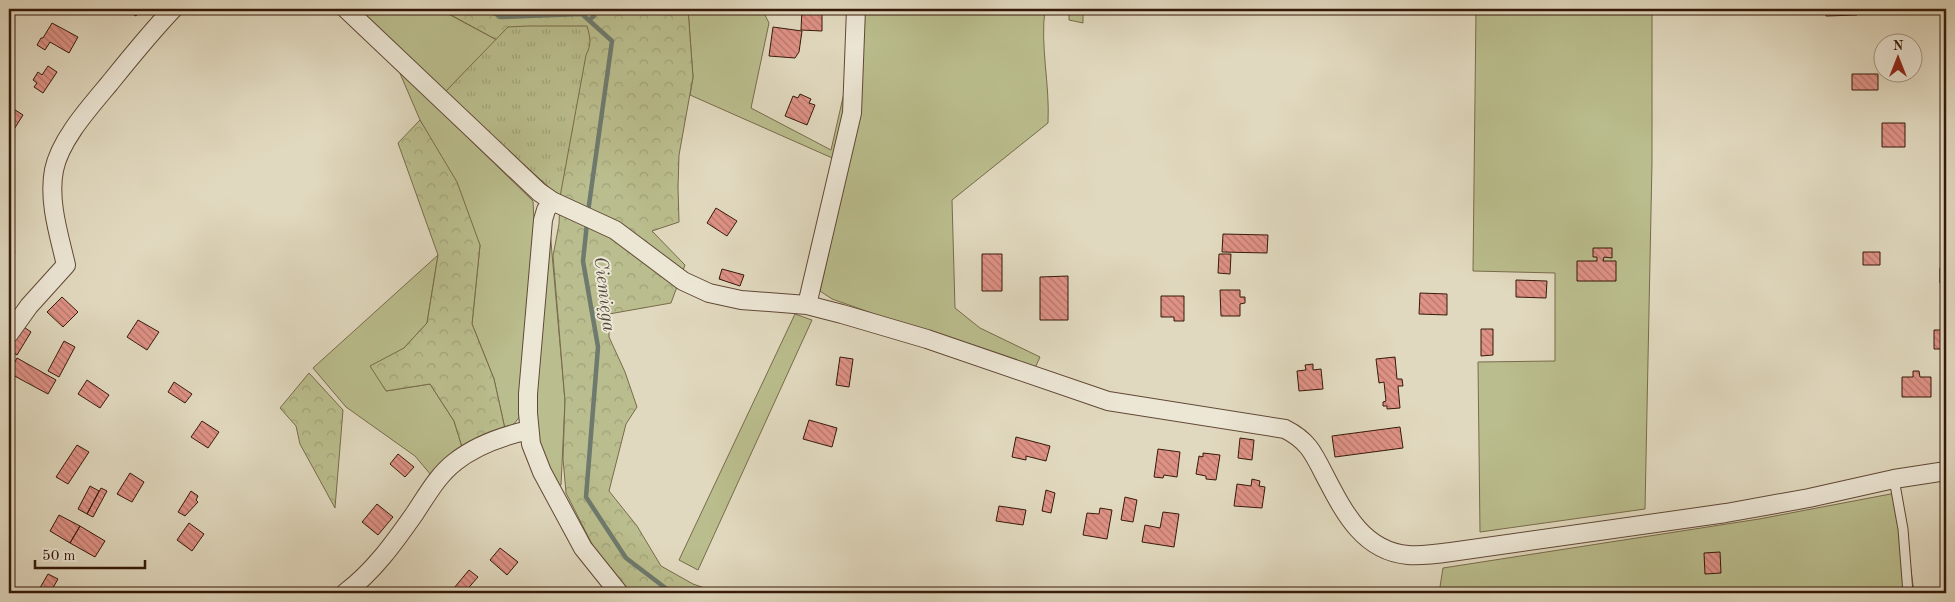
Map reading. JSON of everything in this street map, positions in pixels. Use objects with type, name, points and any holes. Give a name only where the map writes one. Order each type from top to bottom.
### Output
[{"type":"street","points":[[9,334],[29,306],[66,265],[52,187],[53,172],[60,150],[97,99],[148,36],[173,9]]},
{"type":"street","points":[[346,9],[539,192],[552,201],[615,230],[683,281],[704,291],[741,300],[807,305],[927,339],[1108,401],[1285,429],[1296,434],[1309,446],[1341,507],[1360,532],[1376,545],[1399,554],[1422,555],[1451,552],[1726,513],[1894,479],[1946,471]]},
{"type":"street","points":[[807,305],[852,113],[856,9]]},
{"type":"street","points":[[552,201],[546,210],[543,220],[528,394],[529,430],[536,459],[566,518],[591,560],[619,593]]},
{"type":"street","points":[[345,593],[377,564],[436,481],[455,462],[466,454],[506,436],[529,430]]},
{"type":"lane","points":[[1894,479],[1903,529],[1908,593]]},
{"type":"green space","points":[[350,9],[439,9],[497,40],[444,93]]},
{"type":"green space","points":[[440,9],[688,9],[693,77],[679,155],[679,222],[652,231],[685,265],[671,303],[609,314],[609,337],[625,372],[637,407],[626,424],[609,491],[637,526],[661,566],[693,584],[719,593],[629,593],[593,546],[566,493],[563,459],[565,401],[553,256],[559,224],[560,197],[444,93],[497,40]]},
{"type":"green space","points":[[688,9],[762,9],[769,23],[751,108],[831,150],[844,93],[848,9],[1045,9],[1044,37],[1048,123],[952,200],[955,308],[980,328],[1040,357],[1034,370],[832,299],[820,291],[848,165],[690,95],[693,77]]},
{"type":"green space","points":[[1069,9],[1083,9],[1083,23],[1069,20]]},
{"type":"green space","points":[[1476,9],[1652,9],[1652,162],[1645,509],[1480,532],[1478,362],[1555,361],[1555,273],[1473,271]]},
{"type":"green space","points":[[587,26],[589,34],[590,44],[586,55],[560,197],[444,93],[508,27]]},
{"type":"green space","points":[[399,71],[533,201],[534,221],[521,415],[514,424],[505,429],[494,379],[472,324],[480,245],[420,120]]},
{"type":"green space","points":[[420,120],[457,182],[480,245],[472,324],[494,379],[505,429],[463,450],[454,421],[430,384],[386,391],[370,366],[404,348],[427,323],[438,255],[398,143]]},
{"type":"green space","points":[[549,219],[565,401],[561,485],[555,484],[539,447],[534,388]]},
{"type":"green space","points":[[438,255],[427,323],[404,348],[386,391],[430,384],[454,421],[463,450],[431,475],[415,456],[346,407],[313,368]]},
{"type":"green space","points":[[795,314],[812,320],[698,570],[679,560]]},
{"type":"green space","points":[[309,373],[343,410],[335,508],[300,444],[296,426],[280,408]]},
{"type":"green space","points":[[1901,492],[1914,593],[1439,593],[1443,568],[1759,519]]},
{"type":"building","points":[[124,9],[140,9],[136,16]]},
{"type":"building","points":[[802,9],[822,9],[822,31],[801,30]]},
{"type":"building","points":[[1825,9],[1857,9],[1857,15],[1826,16]]},
{"type":"building","points":[[52,23],[78,37],[69,53],[50,42],[45,50],[37,45]]},
{"type":"building","points":[[773,27],[802,31],[799,52],[795,58],[769,56]]},
{"type":"building","points":[[48,66],[57,72],[43,93],[34,87],[37,83],[33,80],[38,72],[42,75]]},
{"type":"building","points":[[1852,74],[1872,74],[1872,82],[1878,82],[1878,90],[1852,90]]},
{"type":"building","points":[[800,94],[811,99],[809,103],[815,105],[807,125],[785,116],[793,96],[798,98]]},
{"type":"building","points":[[9,106],[23,115],[11,134],[9,132]]},
{"type":"building","points":[[1882,123],[1905,123],[1905,147],[1882,147]]},
{"type":"building","points":[[716,208],[737,221],[727,236],[707,223]]},
{"type":"building","points":[[1223,234],[1268,235],[1267,253],[1222,252]]},
{"type":"building","points":[[9,248],[15,251],[9,264]]},
{"type":"building","points":[[1593,248],[1612,248],[1612,258],[1604,257],[1603,261],[1616,261],[1616,281],[1577,281],[1577,261],[1597,261],[1597,257],[1593,257]]},
{"type":"building","points":[[1944,251],[1946,251],[1946,292],[1944,292],[1944,283],[1940,283],[1940,268],[1944,268]]},
{"type":"building","points":[[1863,252],[1880,252],[1880,265],[1863,265]]},
{"type":"building","points":[[982,254],[1002,254],[1002,291],[982,291]]},
{"type":"building","points":[[1219,254],[1231,254],[1230,274],[1218,273]]},
{"type":"building","points":[[722,269],[744,275],[740,286],[719,279]]},
{"type":"building","points":[[1068,276],[1068,320],[1040,320],[1040,277]]},
{"type":"building","points":[[1516,280],[1547,281],[1546,298],[1516,297]]},
{"type":"building","points":[[1220,290],[1240,290],[1240,297],[1245,297],[1245,303],[1240,304],[1240,316],[1221,316]]},
{"type":"building","points":[[1420,293],[1447,294],[1447,315],[1419,314]]},
{"type":"building","points":[[1161,296],[1184,296],[1184,321],[1174,321],[1174,317],[1161,317]]},
{"type":"building","points":[[62,297],[78,312],[63,327],[47,312]]},
{"type":"building","points":[[138,320],[159,332],[147,350],[127,337]]},
{"type":"building","points":[[21,325],[31,332],[17,355],[9,350],[9,345]]},
{"type":"building","points":[[1481,329],[1493,329],[1493,355],[1481,356]]},
{"type":"building","points":[[1934,330],[1945,330],[1946,349],[1934,349]]},
{"type":"building","points":[[64,341],[75,347],[59,377],[48,371]]},
{"type":"building","points":[[840,357],[853,359],[849,387],[836,385]]},
{"type":"building","points":[[1395,357],[1397,379],[1402,379],[1403,386],[1398,386],[1400,408],[1387,409],[1387,406],[1383,406],[1383,402],[1386,401],[1384,382],[1379,383],[1376,359]]},
{"type":"building","points":[[17,358],[56,380],[48,394],[9,373]]},
{"type":"building","points":[[1313,364],[1313,370],[1321,369],[1323,389],[1299,391],[1297,371],[1306,370],[1305,365]]},
{"type":"building","points":[[1913,371],[1919,371],[1920,377],[1931,377],[1931,397],[1902,397],[1902,377],[1913,377]]},
{"type":"building","points":[[87,380],[109,395],[100,408],[78,394]]},
{"type":"building","points":[[174,382],[192,394],[185,403],[168,392]]},
{"type":"building","points":[[1941,409],[1946,409],[1946,434],[1941,434]]},
{"type":"building","points":[[809,420],[837,428],[832,447],[803,439]]},
{"type":"building","points":[[202,421],[219,432],[208,448],[191,437]]},
{"type":"building","points":[[1400,427],[1403,448],[1335,457],[1332,436]]},
{"type":"building","points":[[1016,437],[1050,446],[1046,461],[1026,456],[1026,460],[1012,457]]},
{"type":"building","points":[[1240,438],[1254,440],[1252,460],[1238,458]]},
{"type":"building","points":[[77,445],[89,452],[68,484],[56,477]]},
{"type":"building","points":[[1158,449],[1180,452],[1177,477],[1164,475],[1163,478],[1154,477]]},
{"type":"building","points":[[1203,453],[1220,455],[1216,480],[1206,479],[1206,476],[1196,474],[1199,456],[1203,457]]},
{"type":"building","points":[[398,454],[414,467],[405,477],[390,464]]},
{"type":"building","points":[[130,473],[144,482],[132,502],[117,494]]},
{"type":"building","points":[[1252,479],[1260,481],[1259,486],[1265,487],[1262,508],[1234,506],[1237,484],[1251,486]]},
{"type":"building","points":[[90,486],[99,491],[87,514],[78,509]]},
{"type":"building","points":[[101,488],[107,491],[93,517],[87,514]]},
{"type":"building","points":[[1046,490],[1055,493],[1051,513],[1042,511]]},
{"type":"building","points":[[191,491],[198,496],[196,500],[198,502],[185,516],[178,512]]},
{"type":"building","points":[[1125,497],[1137,500],[1133,522],[1121,520]]},
{"type":"building","points":[[377,504],[393,517],[378,535],[362,522]]},
{"type":"building","points":[[999,506],[1026,510],[1023,525],[996,521]]},
{"type":"building","points":[[1100,508],[1112,510],[1107,539],[1083,535],[1087,513],[1099,514]]},
{"type":"building","points":[[1163,512],[1179,514],[1174,547],[1142,542],[1145,525],[1160,528]]},
{"type":"building","points":[[59,515],[80,526],[70,543],[50,531]]},
{"type":"building","points":[[189,523],[204,534],[192,551],[177,540]]},
{"type":"building","points":[[80,526],[105,541],[95,557],[70,543]]},
{"type":"building","points":[[500,548],[518,562],[507,575],[490,560]]},
{"type":"building","points":[[1720,552],[1721,573],[1705,574],[1704,553]]},
{"type":"building","points":[[469,570],[478,577],[464,593],[461,593],[454,588]]},
{"type":"building","points":[[48,574],[58,579],[50,593],[37,593]]},
{"type":"waterway","name":"Ciemięga","points":[[490,9],[500,17],[582,14],[612,41],[588,212]]},
{"type":"waterway","points":[[589,9],[593,12],[594,16],[589,20]]},
{"type":"waterway","name":"Ciemięga","points":[[587,223],[583,261],[598,347],[586,497],[626,558],[672,593]]}]
